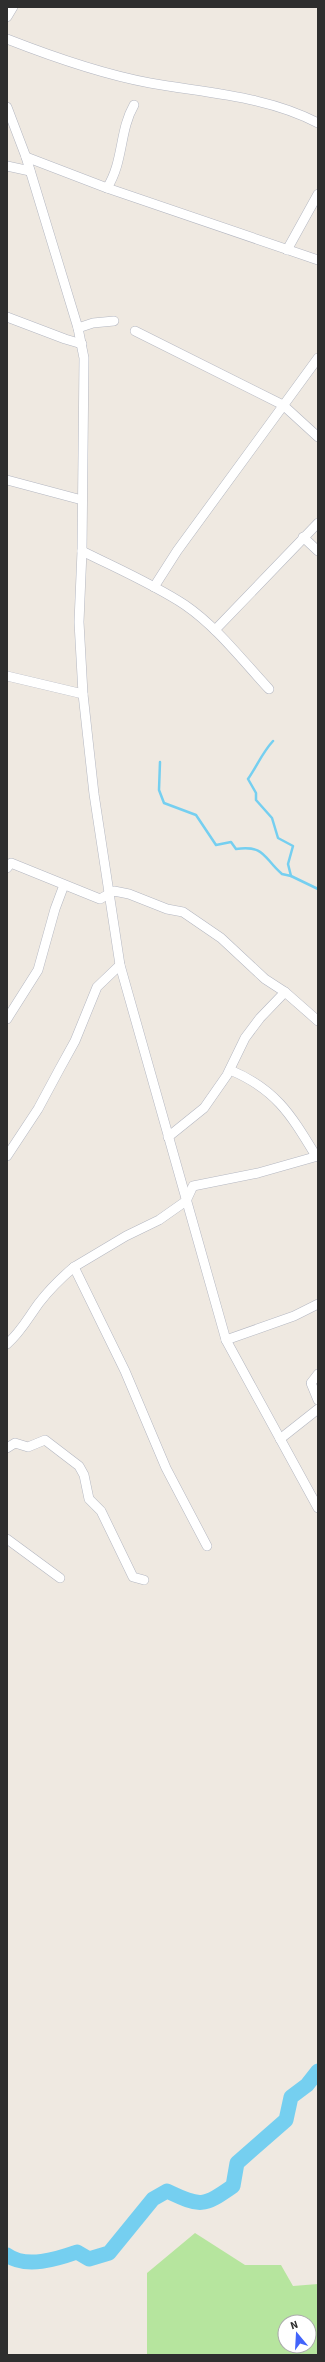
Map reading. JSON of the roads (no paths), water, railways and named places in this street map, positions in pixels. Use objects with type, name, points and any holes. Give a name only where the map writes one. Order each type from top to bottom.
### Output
[{"type":"street","points":[[7,17],[14,7]]},
{"type":"street","points":[[7,39],[54,57],[110,74],[234,96],[297,112],[318,123]]},
{"type":"street","points":[[107,188],[114,177],[123,148],[127,117],[134,105]]},
{"type":"street","points":[[7,107],[26,157],[78,328],[84,358],[82,551],[78,622],[83,694],[94,794],[120,965],[226,1340],[318,1508]]},
{"type":"street","points":[[26,157],[107,188],[318,260]]},
{"type":"street","points":[[7,166],[30,171]]},
{"type":"street","points":[[288,250],[318,194]]},
{"type":"street","points":[[7,317],[82,344]]},
{"type":"street","points":[[78,328],[93,323],[114,321]]},
{"type":"street","points":[[135,331],[283,405],[318,437]]},
{"type":"street","points":[[154,587],[177,551],[283,405],[314,372],[318,358]]},
{"type":"street","points":[[7,480],[82,500]]},
{"type":"street","points":[[215,630],[255,591],[303,537],[318,523]]},
{"type":"street","points":[[303,537],[318,551]]},
{"type":"street","points":[[82,551],[154,587],[185,606],[215,630],[269,689]]},
{"type":"street","points":[[7,676],[83,694]]},
{"type":"street","points":[[8,863],[100,899],[114,891],[130,894],[167,909],[183,912],[221,938],[265,979],[285,992],[318,1021]]},
{"type":"street","points":[[7,1018],[38,970],[55,909],[64,885]]},
{"type":"street","points":[[7,1156],[38,1109],[75,1041],[97,987],[120,965]]},
{"type":"street","points":[[168,1137],[204,1108],[230,1070],[246,1038],[260,1018],[285,992]]},
{"type":"street","points":[[7,1344],[20,1332],[39,1303],[53,1286],[74,1267],[126,1236],[159,1220],[186,1201],[193,1186],[258,1173],[317,1156],[300,1129],[277,1098],[251,1079],[230,1070]]},
{"type":"street","points":[[74,1267],[125,1371],[166,1468],[207,1546]]},
{"type":"street","points":[[226,1340],[294,1316],[318,1304]]},
{"type":"street","points":[[318,1374],[311,1383],[318,1400]]},
{"type":"street","points":[[280,1439],[318,1408]]},
{"type":"street","points":[[7,1448],[15,1443],[28,1447],[45,1440],[79,1466],[84,1475],[89,1499],[101,1511],[133,1577],[144,1580]]},
{"type":"street","points":[[7,1539],[60,1578]]},
{"type":"waterway","points":[[273,741],[248,779],[256,793],[256,800],[272,818],[278,838],[293,846],[288,864],[291,876]]},
{"type":"waterway","points":[[160,762],[159,790],[164,803],[196,815],[216,845],[231,842],[236,849],[246,848],[259,851],[282,874],[291,876],[318,889]]},
{"type":"waterway","points":[[7,2255],[15,2259],[32,2262],[51,2260],[77,2252],[89,2259],[109,2253],[153,2199],[167,2191],[195,2202],[208,2201],[215,2198],[233,2186],[237,2163],[286,2120],[291,2097],[307,2085],[318,2071]]}]
